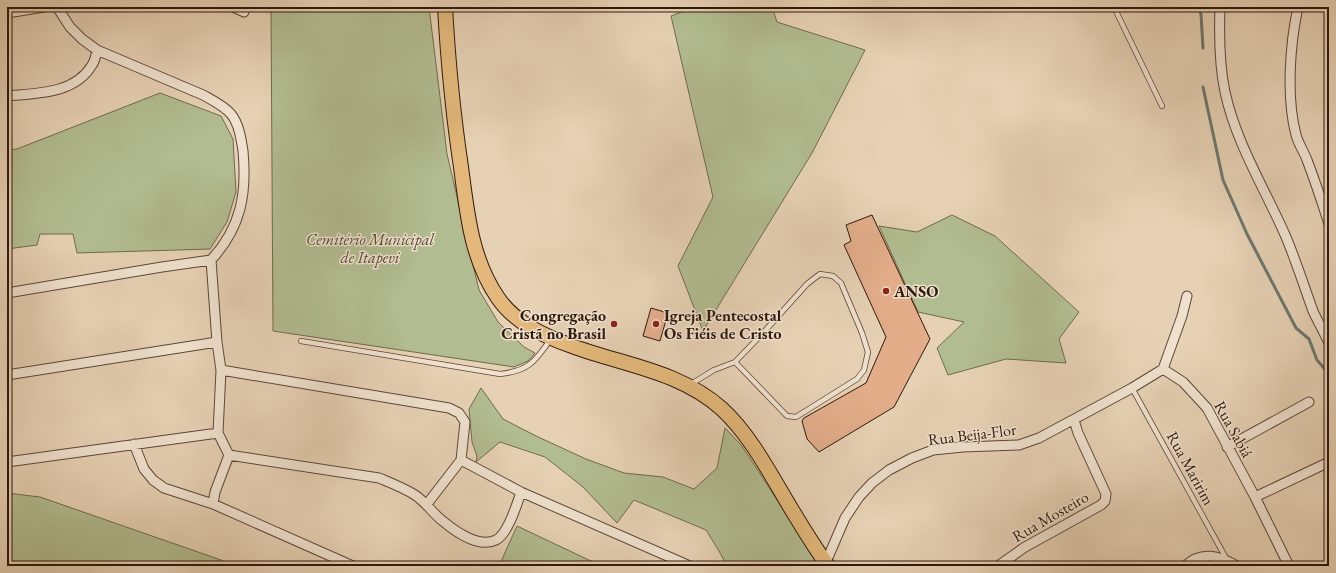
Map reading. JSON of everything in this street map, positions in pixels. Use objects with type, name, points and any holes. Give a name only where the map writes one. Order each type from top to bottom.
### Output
[{"type":"main road","points":[[445,7],[453,110],[468,218],[473,243],[481,267],[498,299],[513,315],[531,328],[551,338],[584,351],[650,370],[680,381],[701,393],[722,409],[743,432],[764,462],[787,502],[827,564]]},
{"type":"street","points":[[7,13],[44,7]]},
{"type":"street","points":[[7,292],[211,260],[222,249],[232,232],[242,206],[244,188],[244,160],[241,138],[237,124],[231,114],[219,104],[203,95],[97,50],[82,39],[70,27],[57,7]]},
{"type":"street","points":[[233,7],[244,12]]},
{"type":"street","points":[[1220,7],[1219,23],[1223,77],[1225,92],[1234,121],[1250,162],[1286,238],[1314,312],[1329,343]]},
{"type":"street","points":[[1298,7],[1294,26],[1291,81],[1292,108],[1296,136],[1320,193],[1329,224]]},
{"type":"street","points":[[7,96],[59,89],[74,83],[84,75],[93,64],[97,50]]},
{"type":"street","points":[[211,260],[217,342],[221,370],[218,433],[229,455],[213,504]]},
{"type":"street","points":[[1074,420],[1163,369],[1182,316],[1186,296]]},
{"type":"street","points":[[7,374],[217,342]]},
{"type":"street","name":"Rua Sabiá","points":[[1163,369],[1183,382],[1207,408],[1255,497],[1289,566]]},
{"type":"street","points":[[221,370],[449,408],[459,413],[465,422],[461,460],[427,504]]},
{"type":"street","points":[[1227,447],[1309,402]]},
{"type":"street","name":"Rua Beija-Flor","points":[[827,564],[845,518],[872,483],[889,470],[912,458],[933,450],[963,447],[1019,445],[1039,438],[1074,420]]},
{"type":"street","name":"Rua Mosteiro","points":[[998,566],[1025,547],[1105,501],[1106,494],[1078,433],[1074,420]]},
{"type":"street","points":[[7,462],[218,433]]},
{"type":"street","points":[[134,444],[144,469],[153,480],[164,488],[213,504],[353,566]]},
{"type":"street","points":[[229,455],[379,478],[414,494],[427,504],[443,521],[472,539],[485,543],[497,540],[505,530],[512,517],[521,492]]},
{"type":"street","points":[[461,460],[521,492],[690,566]]},
{"type":"street","points":[[1255,497],[1329,462]]},
{"type":"street","points":[[1184,566],[1195,559],[1205,556],[1217,556],[1237,566]]},
{"type":"lane","points":[[1083,9],[1088,7]]},
{"type":"lane","points":[[1114,7],[1162,106]]},
{"type":"lane","points":[[688,386],[714,370],[735,362],[807,284],[820,274],[833,276],[842,283],[868,352],[864,370],[858,379],[796,417],[787,416],[735,362]]},
{"type":"lane","points":[[301,341],[500,374],[520,370],[529,366],[541,354],[551,338]]},
{"type":"lane","name":"Rua Maririm","points":[[1132,388],[1228,561]]},
{"type":"green space","name":"Cemitério Municipal de Itapevi","points":[[271,7],[429,7],[447,154],[479,290],[498,322],[524,347],[535,353],[528,361],[514,367],[273,331]]},
{"type":"green space","points":[[694,7],[772,7],[777,22],[865,50],[812,153],[703,331],[678,266],[713,197],[671,16]]},
{"type":"green space","points":[[160,93],[221,116],[233,139],[236,192],[227,222],[210,249],[77,253],[73,234],[40,234],[37,245],[7,249],[7,150],[17,149]]},
{"type":"green space","points":[[952,215],[995,236],[1079,312],[1059,339],[1066,363],[1006,359],[948,375],[937,348],[964,322],[918,312],[879,226],[917,232]]},
{"type":"green space","points":[[481,388],[503,419],[536,436],[586,459],[624,473],[663,477],[694,489],[717,468],[725,428],[742,446],[820,566],[727,566],[706,530],[634,500],[617,523],[583,487],[545,457],[500,442],[476,462],[477,456],[472,442],[469,409]]},
{"type":"green space","points":[[7,493],[40,497],[221,560],[232,566],[7,566]]},
{"type":"green space","points":[[517,526],[591,561],[619,566],[499,566]]},
{"type":"building","name":"ANSO","points":[[872,215],[930,339],[894,407],[819,452],[807,439],[802,421],[804,418],[866,383],[886,337],[844,245],[851,241],[846,225]]},
{"type":"building","name":"Igreja Pentecostal Os Fiéis de Cristo","points":[[651,308],[668,313],[660,341],[643,336]]},
{"type":"waterway","points":[[1198,7],[1201,14],[1203,48]]},
{"type":"waterway","points":[[1203,87],[1223,180],[1247,234],[1296,328],[1309,339],[1317,360],[1329,374]]},
{"type":"place","name":"ANSO","points":[[886,291]]},
{"type":"place","name":"Congregação Cristã no Brasil","points":[[614,324]]},
{"type":"place","name":"Igreja Pentecostal Os Fiéis de Cristo","points":[[656,324]]}]
